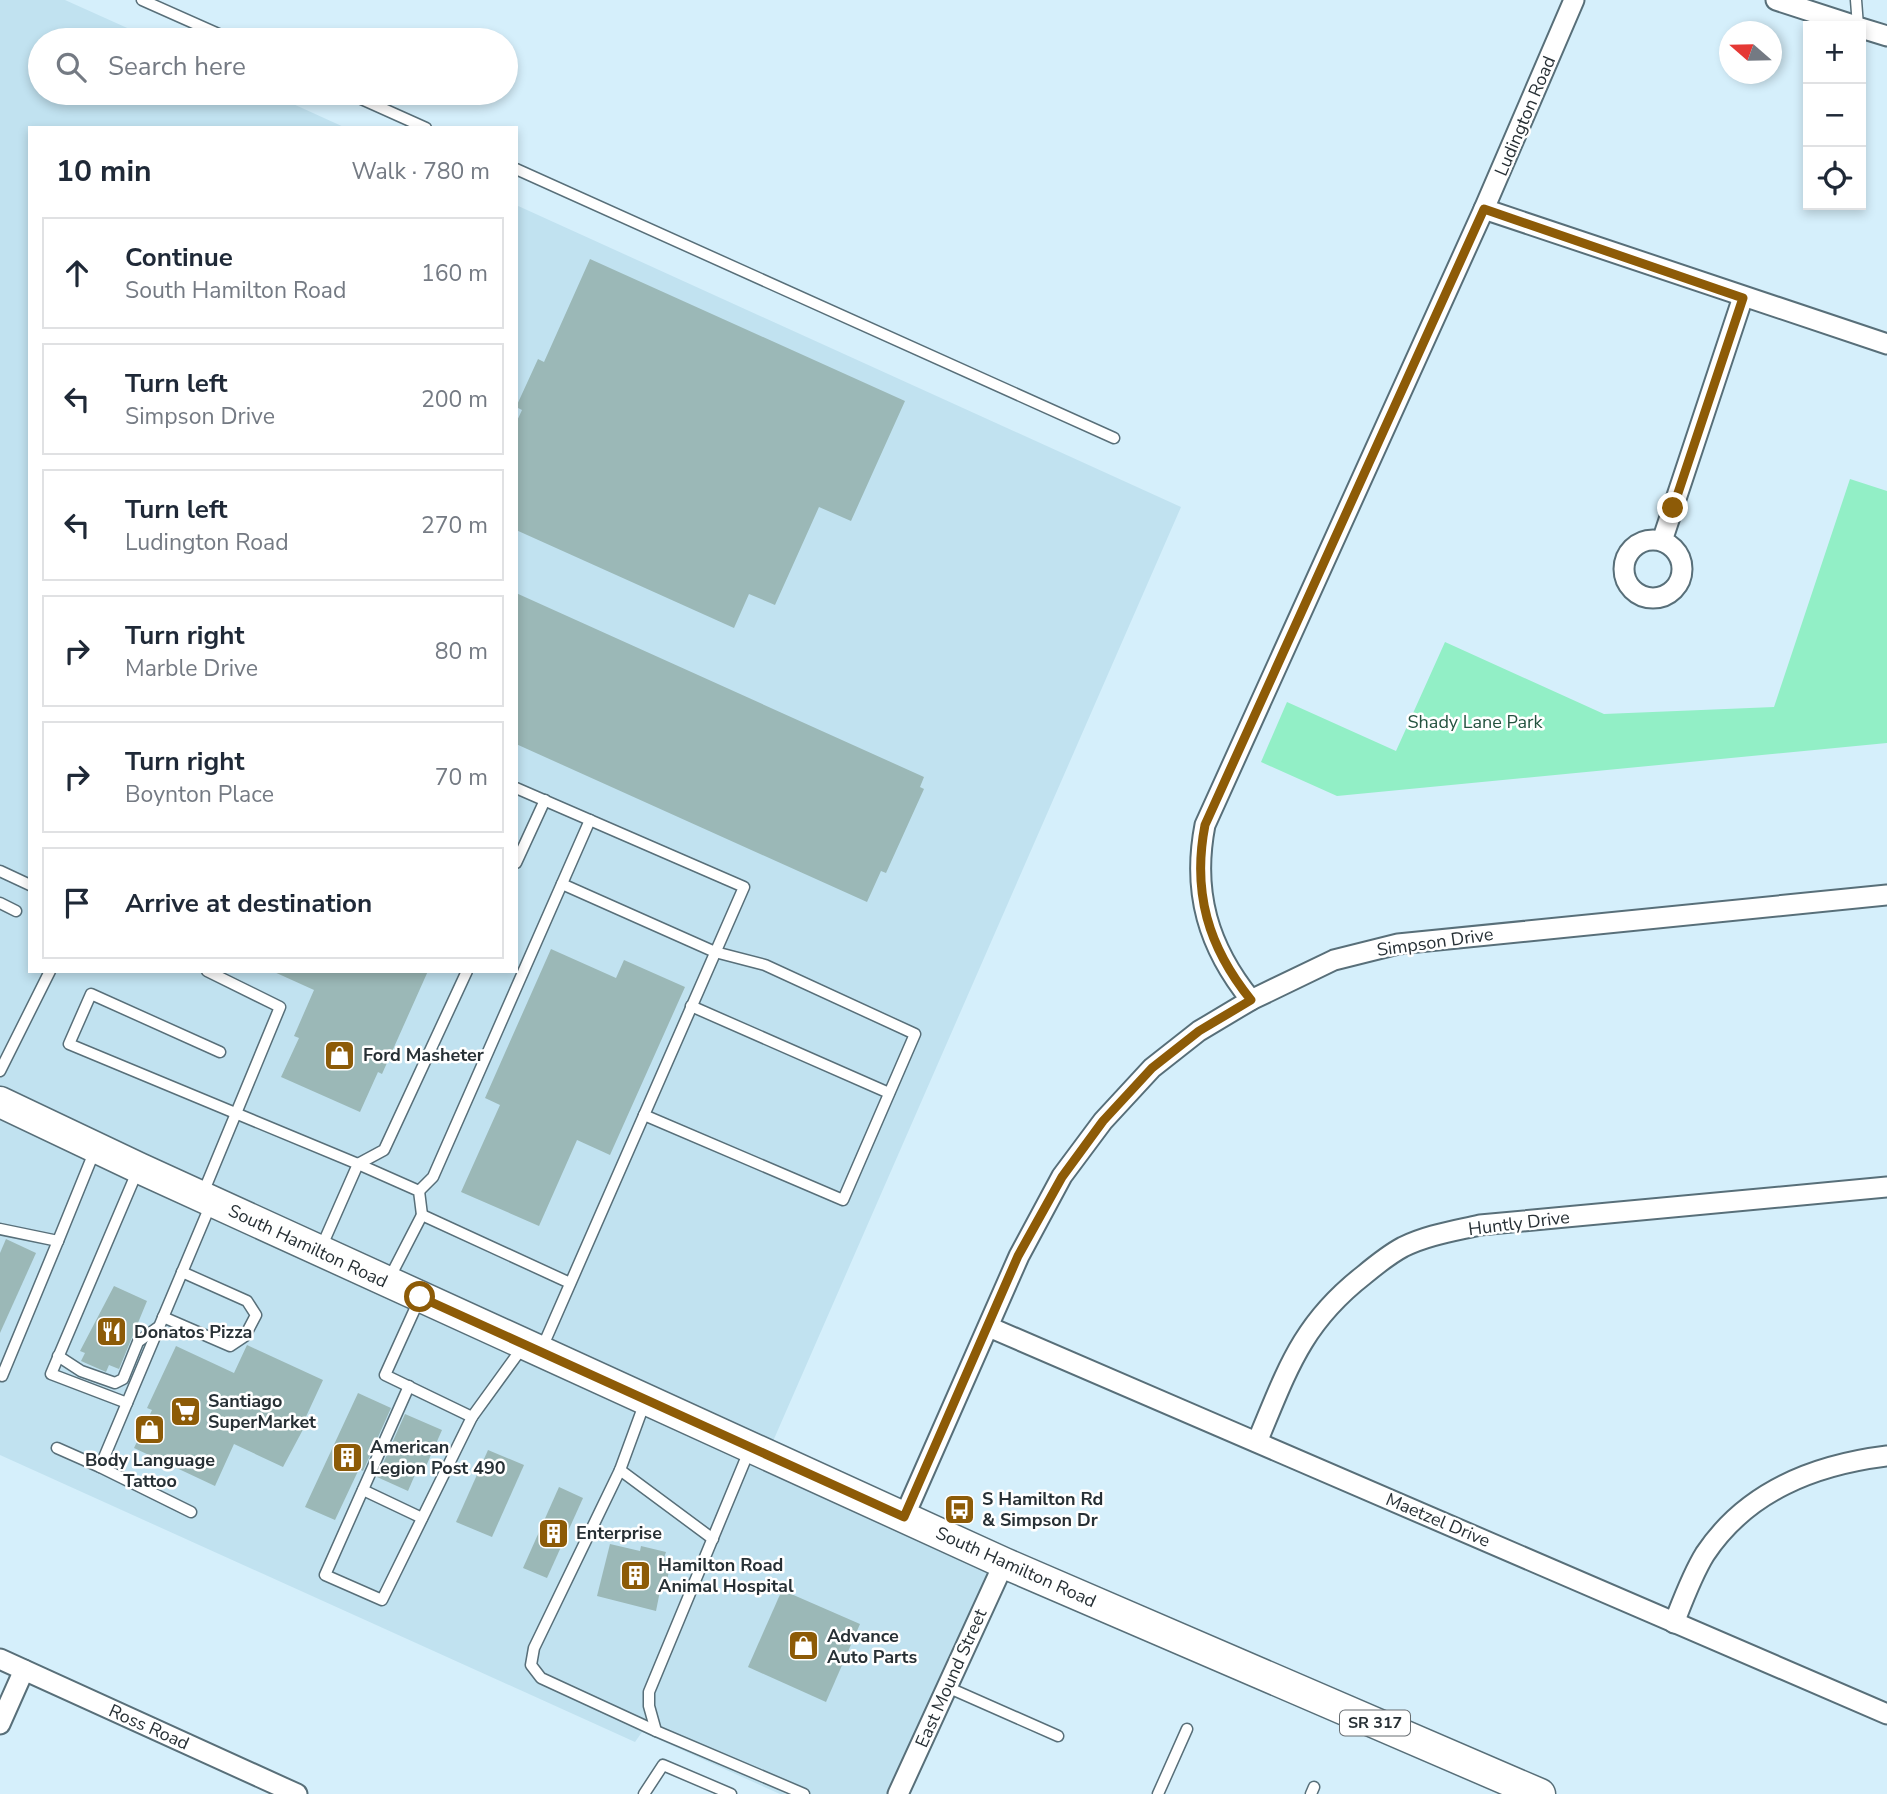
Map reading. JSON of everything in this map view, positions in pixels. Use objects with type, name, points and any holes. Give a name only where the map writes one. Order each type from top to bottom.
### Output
[{"type":"main road","name":"South Hamilton Road","points":[[0,1102],[206,1200],[1004,1563],[1540,1794]]},
{"type":"street","name":"Ludington Road","points":[[1251,1000],[1232,976],[1214,943],[1199,874],[1205,825],[1484,209],[1574,0]]},
{"type":"street","points":[[1776,0],[1840,21]]},
{"type":"street","points":[[1866,29],[1887,36]]},
{"type":"street","points":[[1484,209],[1743,298],[1887,344]]},
{"type":"street","points":[[1662,541],[1743,298]]},
{"type":"street","name":"Simpson Drive","points":[[904,1517],[1018,1256],[1062,1177],[1103,1121],[1152,1068],[1199,1031],[1251,1000],[1334,960],[1398,944],[1887,895]]},
{"type":"street","name":"Huntly Drive","points":[[1256,1442],[1291,1362],[1310,1329],[1334,1299],[1402,1247],[1438,1234],[1480,1226],[1887,1187]]},
{"type":"street","name":"Maetzel Drive","points":[[989,1327],[1887,1714]]},
{"type":"street","points":[[1674,1623],[1703,1557],[1729,1521],[1795,1478],[1831,1466],[1887,1456]]},
{"type":"street","name":"East Mound Street","points":[[898,1794],[1004,1563]]},
{"type":"street","name":"Ross Road","points":[[0,1659],[297,1794]]},
{"type":"street","points":[[0,1724],[24,1670]]},
{"type":"lane","points":[[142,0],[205,28]]},
{"type":"lane","points":[[1856,0],[1858,21]]},
{"type":"lane","points":[[375,105],[422,126]]},
{"type":"lane","points":[[518,170],[1114,438]]},
{"type":"lane","points":[[409,1386],[325,1575],[382,1600],[472,1417],[532,1348],[570,1283],[744,887],[518,789]]},
{"type":"lane","points":[[518,859],[545,800]]},
{"type":"lane","points":[[419,1191],[433,1177],[590,820]]},
{"type":"lane","points":[[0,871],[28,884]]},
{"type":"lane","points":[[562,884],[715,952],[765,965],[915,1034],[843,1200],[644,1115]]},
{"type":"lane","points":[[0,903],[16,911]]},
{"type":"lane","points":[[0,1071],[49,973]]},
{"type":"lane","points":[[100,1467],[182,1272],[236,1115],[280,1007],[211,973]]},
{"type":"lane","points":[[319,1251],[358,1164],[384,1150],[466,973]]},
{"type":"lane","points":[[220,1052],[91,994],[69,1044],[419,1191]]},
{"type":"lane","points":[[691,1006],[889,1093]]},
{"type":"lane","points":[[2,1376],[96,1149]]},
{"type":"lane","points":[[127,1403],[51,1374],[139,1168]]},
{"type":"lane","points":[[387,1282],[422,1215],[419,1191]]},
{"type":"lane","points":[[422,1215],[570,1283]]},
{"type":"lane","points":[[0,1229],[58,1241]]},
{"type":"lane","points":[[161,1322],[230,1346],[245,1336],[256,1315],[247,1301],[182,1272]]},
{"type":"lane","points":[[420,1297],[385,1374],[472,1417]]},
{"type":"lane","points":[[58,1356],[81,1371],[115,1383],[123,1379],[138,1342],[161,1322]]},
{"type":"lane","points":[[646,1400],[620,1470],[534,1647],[531,1665],[541,1678],[804,1794]]},
{"type":"lane","points":[[57,1448],[191,1512]]},
{"type":"lane","points":[[656,1731],[649,1706],[649,1692],[751,1448]]},
{"type":"lane","points":[[620,1470],[713,1539]]},
{"type":"lane","points":[[363,1490],[422,1518]]},
{"type":"lane","points":[[947,1686],[1058,1736]]},
{"type":"lane","points":[[1158,1794],[1186,1729]]},
{"type":"lane","points":[[644,1794],[663,1765],[731,1794]]},
{"type":"shaded area","points":[[0,0],[65,0],[127,28],[28,28],[28,105],[295,105],[342,126],[28,126],[28,973],[518,973],[518,206],[1181,507],[767,1455],[1002,1563],[897,1794],[780,1794],[642,1732],[635,1742],[0,1455]]},
{"type":"green space","name":"Shady Lane Park","points":[[1850,479],[1887,491],[1887,743],[1337,796],[1261,762],[1287,702],[1396,751],[1445,642],[1604,714],[1774,707]]},
{"type":"building","points":[[590,259],[905,401],[851,521],[819,507],[775,605],[749,594],[734,628],[518,531],[518,419],[522,410],[518,408],[518,403],[538,359],[544,362]]},
{"type":"building","points":[[518,594],[924,777],[920,787],[924,789],[886,873],[881,871],[867,902],[518,745]]},
{"type":"building","points":[[551,949],[616,978],[624,960],[685,987],[610,1155],[577,1140],[539,1226],[461,1192],[500,1105],[485,1098]]},
{"type":"building","name":"Ford Masheter","points":[[276,973],[427,973],[382,1074],[378,1072],[360,1112],[281,1077],[299,1038],[294,1036],[314,990]]},
{"type":"building","points":[[6,1239],[36,1253],[0,1333],[0,1253]]},
{"type":"building","name":"Donatos Pizza","points":[[114,1286],[147,1301],[119,1369],[109,1365],[106,1372],[81,1361],[85,1353],[80,1351]]},
{"type":"building","points":[[247,1345],[323,1380],[304,1421],[307,1422],[283,1467],[234,1444],[215,1486],[134,1448],[152,1410],[147,1408],[176,1346],[234,1373]]},
{"type":"building","name":"American Legion Post 490","points":[[358,1393],[391,1408],[363,1471],[359,1469],[335,1520],[305,1507]]},
{"type":"building","points":[[405,1414],[442,1430],[423,1473],[417,1470],[408,1491],[377,1477]]},
{"type":"building","points":[[488,1450],[524,1465],[492,1537],[456,1522]]},
{"type":"building","name":"Enterprise","points":[[559,1487],[583,1498],[547,1578],[523,1568]]},
{"type":"building","name":"Hamilton Road Animal Hospital","points":[[610,1544],[640,1551],[641,1546],[666,1552],[664,1558],[672,1559],[656,1611],[597,1596]]},
{"type":"building","name":"Advance Auto Parts","points":[[782,1590],[860,1624],[826,1702],[748,1667]]},
{"type":"place","name":"Ford Masheter","points":[[340,1055]]},
{"type":"place","name":"Donatos Pizza","points":[[111,1332]]},
{"type":"place","name":"Santiago SuperMarket","points":[[185,1411]]},
{"type":"place","name":"Body Language Tattoo","points":[[150,1430]]},
{"type":"place","name":"American Legion Post 490","points":[[347,1457]]},
{"type":"place","name":"S Hamilton Rd & Simpson Dr","points":[[959,1509]]},
{"type":"place","name":"Enterprise","points":[[553,1533]]},
{"type":"place","name":"Hamilton Road Animal Hospital","points":[[635,1575]]},
{"type":"place","name":"Advance Auto Parts","points":[[804,1646]]},
{"type":"route","points":[[420,1297],[904,1517],[1018,1256],[1062,1177],[1103,1121],[1152,1068],[1199,1031],[1251,1000],[1232,976],[1214,943],[1199,874],[1205,825],[1484,209],[1743,298],[1673,508]]}]
